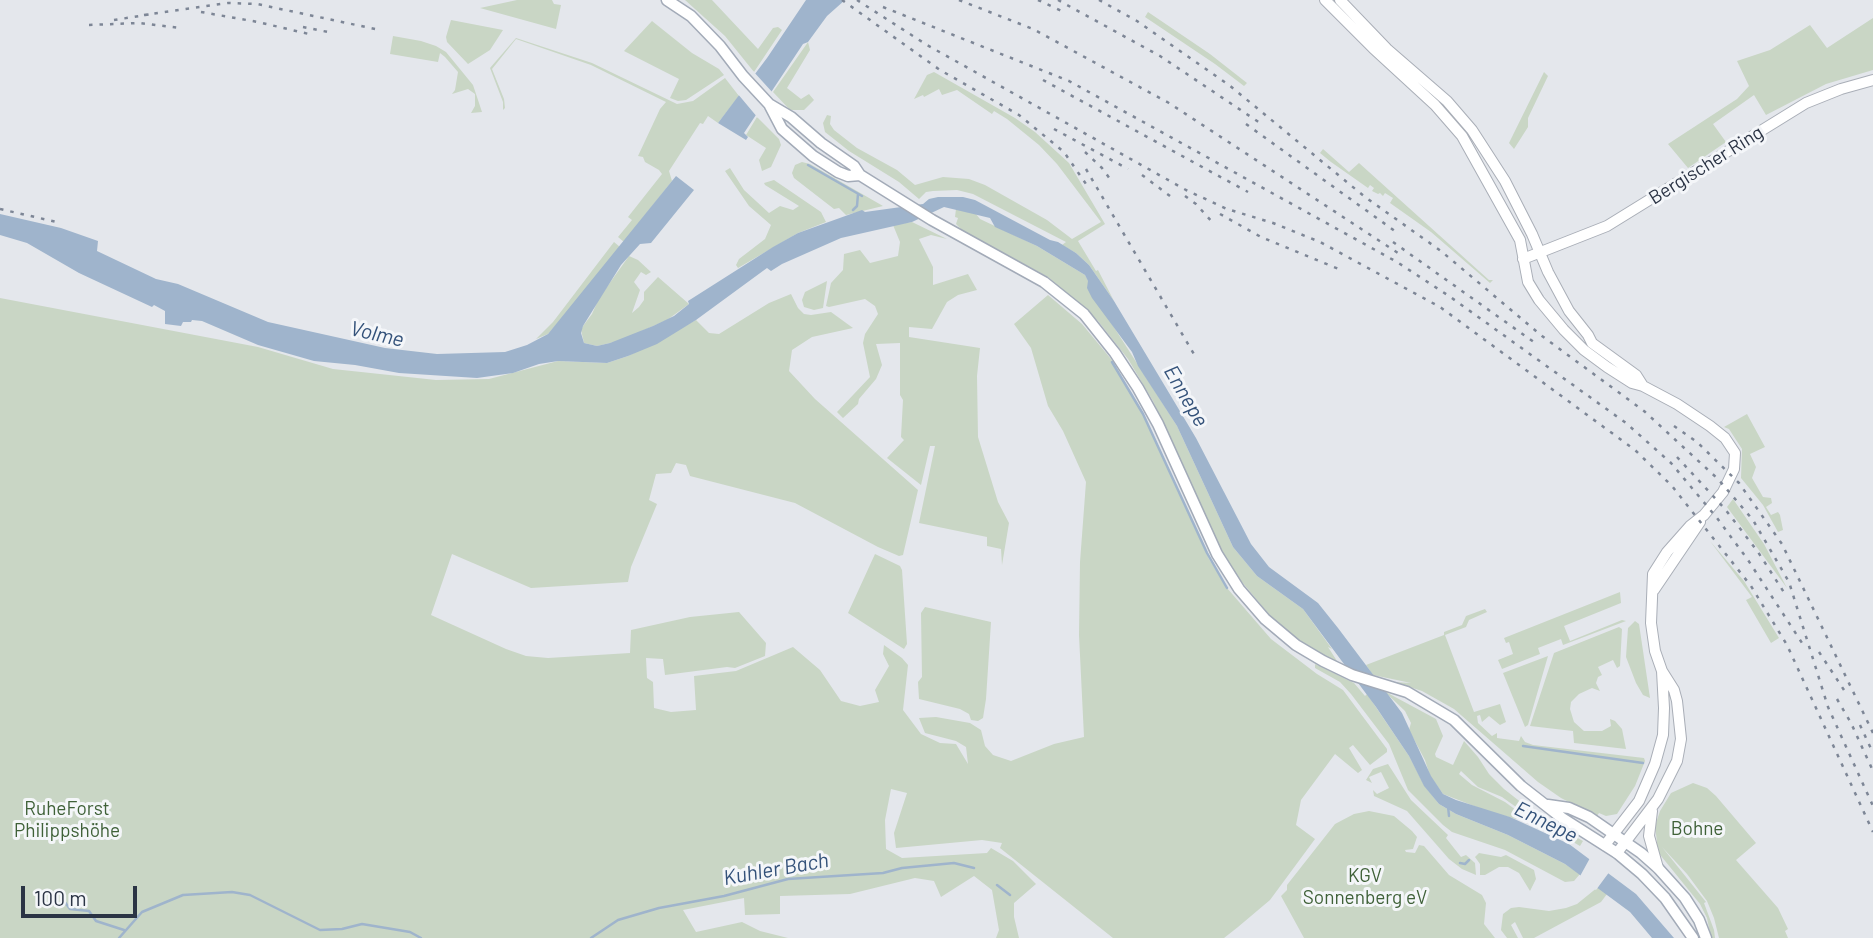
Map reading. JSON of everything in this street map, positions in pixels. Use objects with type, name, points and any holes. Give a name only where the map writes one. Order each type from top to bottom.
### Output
[{"type":"main road","points":[[667,0],[701,26],[769,104],[791,117],[821,144],[854,166],[860,175],[932,220],[1044,282],[1084,314],[1126,368],[1158,424],[1217,554],[1232,580],[1265,619],[1296,645],[1323,662],[1352,675],[1413,694],[1447,715],[1476,739],[1516,782],[1573,826],[1617,853],[1642,874],[1665,898],[1693,938]]},
{"type":"main road","points":[[1325,0],[1446,116],[1467,144],[1520,240],[1532,252],[1539,252]]},
{"type":"main road","points":[[1340,0],[1387,49],[1447,101],[1489,153],[1569,311],[1592,343],[1636,375],[1643,386]]},
{"type":"main road","name":"Bergischer Ring","points":[[1523,259],[1607,226],[1806,103],[1873,80]]},
{"type":"main road","points":[[1520,240],[1528,282],[1564,330],[1584,350],[1632,383],[1643,386],[1710,426],[1731,444],[1735,453],[1734,469],[1723,492],[1704,515],[1654,590],[1651,623],[1655,651],[1662,671],[1674,690],[1681,739],[1677,761],[1652,808],[1617,853]]},
{"type":"main road","points":[[1605,845],[1639,801],[1651,776],[1663,735],[1662,671]]},
{"type":"main road","points":[[1548,805],[1577,811],[1626,841],[1658,868],[1685,898],[1699,920],[1706,938]]},
{"type":"main road","points":[[1652,808],[1649,836],[1658,868]]},
{"type":"green space","points":[[517,0],[552,0],[554,4],[561,5],[556,29],[480,8]]},
{"type":"green space","points":[[685,0],[712,0],[758,49],[773,28],[782,30],[754,72],[725,36]]},
{"type":"green space","points":[[1148,12],[1247,83],[1244,86],[1145,17]]},
{"type":"green space","points":[[1873,18],[1873,70],[1826,84],[1766,115],[1754,95],[1713,124],[1726,142],[1688,168],[1668,144],[1737,99],[1749,86],[1737,61],[1770,50],[1810,25],[1827,48]]},
{"type":"green space","points":[[451,20],[503,30],[490,50],[468,64],[447,42]]},
{"type":"green space","points":[[652,21],[724,75],[686,100],[670,98],[679,79],[624,51]]},
{"type":"green space","points":[[393,36],[421,41],[446,52],[473,85],[482,112],[471,113],[475,106],[475,94],[468,89],[452,94],[458,72],[445,57],[440,53],[438,62],[390,54]]},
{"type":"green space","points":[[516,38],[592,63],[677,104],[693,101],[725,78],[739,96],[718,123],[708,116],[703,124],[700,123],[669,171],[672,181],[624,242],[618,237],[632,220],[628,217],[662,174],[645,162],[643,157],[638,156],[660,109],[666,102],[591,65],[516,39],[492,69],[504,99],[503,110],[503,102],[490,68]]},
{"type":"green space","points":[[808,42],[810,50],[787,88],[801,99],[809,94],[814,100],[804,110],[790,110],[773,92]]},
{"type":"green space","points":[[934,72],[1015,118],[1069,163],[1105,224],[1078,241],[1096,271],[1098,270],[1114,301],[1089,265],[1062,245],[1066,242],[973,194],[957,190],[933,191],[926,192],[919,199],[899,182],[849,151],[825,132],[823,123],[827,115],[831,116],[830,124],[834,130],[857,148],[897,170],[915,185],[943,177],[969,179],[985,185],[1047,220],[1072,239],[1101,222],[1057,164],[1007,119],[994,111],[992,114],[957,90],[942,95],[939,89],[914,99],[927,75]]},
{"type":"green space","points":[[1544,72],[1548,76],[1528,118],[1528,127],[1514,149],[1509,143]]},
{"type":"green space","points":[[757,117],[779,139],[781,145],[771,167],[762,171],[759,160],[766,148],[746,135]]},
{"type":"green space","points":[[1323,149],[1349,172],[1359,163],[1489,280],[1493,280],[1490,283],[1431,232],[1390,203],[1393,198],[1385,193],[1383,196],[1372,191],[1374,188],[1370,185],[1368,188],[1331,162],[1320,153]]},
{"type":"green space","points":[[802,162],[883,206],[846,215],[839,208],[834,209],[794,178],[792,173],[795,165]]},
{"type":"green space","points":[[730,168],[744,190],[769,213],[780,206],[793,210],[799,206],[764,183],[774,180],[821,212],[826,222],[798,233],[738,268],[736,265],[739,259],[765,239],[771,225],[749,206],[725,171]]},
{"type":"green space","points":[[956,209],[976,214],[980,219],[1037,246],[1085,275],[1110,321],[1177,426],[1233,547],[1257,576],[1303,609],[1332,649],[1328,647],[1337,661],[1307,648],[1277,624],[1237,576],[1222,551],[1153,401],[1128,359],[1098,321],[1048,277],[962,230],[956,224]]},
{"type":"green space","points":[[912,222],[947,239],[931,235],[919,239],[933,267],[933,285],[968,274],[977,290],[958,295],[947,302],[932,329],[909,327],[909,337],[980,348],[977,376],[978,437],[998,502],[1009,523],[1002,565],[1001,549],[987,546],[987,537],[919,523],[935,446],[930,446],[921,485],[887,458],[904,440],[901,437],[903,400],[900,395],[900,343],[876,344],[882,365],[876,379],[859,399],[858,404],[843,418],[837,412],[870,377],[863,343],[865,334],[878,314],[875,306],[865,299],[826,306],[831,283],[843,270],[844,254],[860,250],[870,263],[898,256],[900,242],[893,225]]},
{"type":"green space","points":[[614,242],[620,247],[578,300],[548,334],[536,339],[553,322]]},
{"type":"green space","points":[[629,256],[651,272],[646,275],[641,272],[634,282],[640,290],[632,313],[644,300],[644,292],[658,277],[689,304],[667,320],[619,341],[597,346],[584,343],[581,330],[583,326]]},
{"type":"green space","points":[[827,281],[823,308],[814,310],[804,307],[802,300],[805,292]]},
{"type":"green space","name":"RuheForst Philippshöhe","points":[[791,294],[804,314],[831,312],[853,328],[812,337],[792,350],[789,371],[815,399],[918,490],[903,555],[899,556],[878,547],[795,503],[690,476],[686,465],[676,463],[671,473],[656,474],[649,500],[657,504],[631,567],[628,582],[531,588],[452,554],[431,615],[506,649],[526,656],[548,658],[630,653],[631,630],[690,617],[739,612],[766,643],[765,656],[735,668],[665,675],[663,659],[646,658],[647,678],[653,682],[654,708],[671,712],[696,710],[694,676],[736,671],[793,647],[820,670],[841,701],[860,706],[879,702],[875,690],[889,666],[883,654],[884,645],[908,665],[903,710],[921,734],[940,743],[956,744],[968,764],[966,747],[956,741],[925,733],[919,718],[936,717],[970,723],[981,730],[985,746],[993,755],[1011,761],[1054,744],[1084,737],[1079,635],[1080,562],[1086,482],[1063,431],[1048,406],[1031,348],[1014,324],[1048,295],[1082,324],[1111,359],[1143,414],[1209,559],[1227,588],[1271,639],[1343,690],[1387,749],[1387,752],[1370,765],[1353,745],[1349,748],[1362,770],[1358,773],[1335,754],[1301,800],[1296,825],[1315,839],[1270,900],[1238,927],[1224,938],[1113,938],[1000,848],[1002,843],[982,840],[896,848],[894,833],[907,793],[891,789],[885,820],[886,849],[902,858],[987,853],[991,848],[1013,861],[1036,884],[1014,903],[1019,938],[996,938],[999,930],[992,890],[974,876],[941,897],[934,881],[915,878],[850,894],[780,896],[780,914],[745,915],[744,898],[683,910],[696,932],[742,922],[760,931],[788,938],[0,938],[0,298],[258,347],[333,369],[436,380],[489,379],[558,361],[607,363],[628,356],[696,320],[709,333],[719,334],[769,303]]},
{"type":"green space","points":[[1747,414],[1765,447],[1750,454],[1756,467],[1752,478],[1763,497],[1771,498],[1772,503],[1766,507],[1771,515],[1778,512],[1780,515],[1783,530],[1778,532],[1763,505],[1741,478],[1742,449],[1729,429],[1724,427]]},
{"type":"green space","points":[[1733,499],[1764,544],[1787,588],[1727,507]]},
{"type":"green space","points":[[1710,541],[1744,581],[1779,638],[1771,643],[1746,600],[1752,597]]},
{"type":"green space","points":[[875,554],[900,566],[902,570],[907,644],[904,649],[848,613]]},
{"type":"green space","points":[[1620,592],[1621,603],[1564,626],[1570,641],[1622,620],[1626,621],[1563,645],[1561,639],[1538,648],[1540,654],[1502,669],[1498,660],[1513,654],[1509,642],[1506,643],[1504,638]]},
{"type":"green space","points":[[925,607],[991,622],[986,699],[983,718],[978,721],[971,720],[969,714],[960,709],[919,699],[918,682],[922,677],[921,613]]},
{"type":"green space","points":[[1485,609],[1487,612],[1469,620],[1466,627],[1445,635],[1474,712],[1500,704],[1506,722],[1500,725],[1489,716],[1482,722],[1480,715],[1477,716],[1478,723],[1492,736],[1497,733],[1497,738],[1519,741],[1521,736],[1525,742],[1533,745],[1644,758],[1635,786],[1617,814],[1606,816],[1599,813],[1597,816],[1561,798],[1538,782],[1454,709],[1422,691],[1394,682],[1411,683],[1373,675],[1366,665],[1444,635],[1444,632],[1462,625],[1466,616]]},
{"type":"green space","points":[[1635,621],[1639,624],[1650,698],[1643,695],[1626,657],[1628,628]]},
{"type":"green space","points":[[1619,627],[1622,629],[1620,666],[1617,668],[1613,660],[1598,667],[1602,675],[1596,683],[1600,691],[1592,688],[1579,694],[1571,702],[1570,709],[1574,722],[1584,731],[1602,731],[1611,726],[1610,719],[1615,721],[1622,729],[1626,749],[1574,743],[1573,731],[1530,726],[1554,653]]},
{"type":"green space","points":[[1548,656],[1528,725],[1525,727],[1503,673]]},
{"type":"green space","points":[[1315,664],[1354,683],[1365,696],[1367,694],[1409,756],[1424,785],[1439,804],[1456,814],[1508,835],[1580,874],[1574,881],[1565,882],[1505,850],[1452,832],[1443,825],[1408,790],[1389,744],[1351,694],[1340,682],[1315,668]]},
{"type":"green space","points":[[1384,691],[1436,719],[1443,736],[1436,757],[1453,765],[1464,741],[1504,789],[1541,818],[1583,841],[1580,846],[1502,797],[1478,787],[1461,771],[1459,774],[1472,785],[1505,802],[1527,818],[1516,819],[1487,811],[1443,794],[1430,776],[1409,730],[1411,723],[1405,711]]},
{"type":"green space","points":[[1388,764],[1411,800],[1448,835],[1446,838],[1461,857],[1466,855],[1475,863],[1476,875],[1449,859],[1407,811],[1374,796],[1373,790],[1377,794],[1389,788],[1381,772],[1369,777],[1372,783],[1366,780],[1373,769]]},
{"type":"green space","name":"Bohne","points":[[1693,783],[1707,788],[1716,796],[1756,843],[1736,860],[1778,908],[1788,929],[1785,931],[1788,938],[1719,938],[1707,901],[1662,847],[1706,902],[1704,903],[1714,930],[1715,938],[1711,938],[1707,918],[1700,904],[1657,851],[1653,843],[1657,842],[1655,826],[1660,811],[1671,793]]},
{"type":"green space","name":"KGV Sonnenberg eV","points":[[1369,811],[1394,816],[1417,837],[1413,849],[1405,850],[1406,852],[1415,853],[1419,845],[1424,846],[1449,875],[1482,895],[1486,903],[1484,924],[1495,938],[1304,938],[1281,896],[1335,824],[1354,814]]},
{"type":"green space","points":[[1479,853],[1501,857],[1506,855],[1534,870],[1536,879],[1530,891],[1519,873],[1508,867],[1499,867],[1480,875],[1480,864],[1475,857]]},
{"type":"green space","points":[[1598,887],[1607,894],[1601,902],[1534,938],[1523,938],[1515,922],[1511,925],[1518,938],[1507,938],[1501,930],[1503,914],[1511,908],[1549,911],[1566,908],[1577,904]]},
{"type":"water","points":[[806,0],[845,0],[827,16],[808,42],[803,44],[744,133],[748,137],[746,140],[718,123]]},
{"type":"water","points":[[676,176],[694,190],[651,243],[640,244],[621,265],[583,326],[581,333],[584,343],[597,346],[610,343],[674,316],[689,304],[688,301],[773,247],[798,233],[862,210],[865,212],[923,204],[938,197],[963,197],[975,200],[1058,242],[1089,265],[1114,301],[1196,438],[1251,544],[1269,567],[1318,603],[1338,628],[1402,713],[1431,776],[1443,794],[1510,817],[1569,844],[1636,894],[1674,938],[1652,938],[1630,912],[1565,864],[1439,804],[1424,786],[1409,756],[1376,707],[1303,609],[1257,576],[1233,547],[1177,426],[1138,366],[1132,352],[1092,298],[1085,275],[1037,246],[995,227],[990,218],[944,207],[912,222],[841,238],[771,271],[767,268],[696,320],[657,344],[628,356],[607,363],[558,361],[513,373],[477,378],[399,373],[314,361],[258,345],[202,321],[183,322],[181,326],[165,324],[165,311],[154,305],[152,307],[79,273],[27,243],[0,235],[0,214],[61,228],[98,241],[97,251],[156,279],[178,284],[268,322],[385,348],[437,354],[505,352],[548,334]]},
{"type":"pier","points":[[753,71],[773,93],[758,118],[737,93]]},
{"type":"pier","points":[[1590,858],[1610,871],[1596,890],[1579,878]]},
{"type":"waterway","points":[[808,165],[862,196]]},
{"type":"waterway","points":[[853,210],[857,206],[858,194]]},
{"type":"waterway","points":[[1112,362],[1143,414],[1207,553],[1227,588]]},
{"type":"waterway","points":[[1523,746],[1643,763]]},
{"type":"waterway","points":[[1448,806],[1449,816]]},
{"type":"waterway","points":[[1460,863],[1465,864],[1469,860]]},
{"type":"waterway","name":"Kuhler Bach","points":[[591,938],[618,920],[788,879],[883,873],[902,868],[954,863],[974,868]]},
{"type":"waterway","name":"Kuhler Bach","points":[[997,885],[1010,895]]},
{"type":"waterway","name":"Kuhler Bach","points":[[119,938],[142,912],[183,895],[232,892],[250,895],[320,930],[342,929],[362,924],[410,932],[421,938]]},
{"type":"waterway","points":[[64,901],[70,909],[89,911],[96,921],[124,930]]},
{"type":"railway","points":[[842,0],[940,70],[1019,115],[1064,152],[1086,184]]},
{"type":"railway","points":[[857,0],[927,45],[1186,190],[1227,209],[1273,223],[1320,242],[1440,307],[1635,450],[1672,486],[1751,586],[1787,645],[1873,832]]},
{"type":"railway","points":[[959,0],[1033,29],[1169,103],[1398,253]]},
{"type":"railway","points":[[1038,0],[1064,12]]},
{"type":"railway","points":[[1058,0],[1160,56],[1263,125]]},
{"type":"railway","points":[[1099,0],[1137,21],[1229,85],[1365,197],[1441,251],[1542,336],[1644,411],[1718,479],[1753,520],[1789,582],[1828,707],[1873,806]]},
{"type":"railway","points":[[144,15],[228,3],[257,4],[380,30]]},
{"type":"railway","points":[[883,7],[1069,81],[1397,262],[1449,296],[1626,423],[1671,463],[1748,560],[1804,646]]},
{"type":"railway","points":[[201,12],[313,35]]},
{"type":"railway","points":[[114,20],[152,14]]},
{"type":"railway","points":[[89,25],[139,23],[180,28]]},
{"type":"railway","points":[[303,27],[328,32]]},
{"type":"railway","points":[[1043,80],[1248,192]]},
{"type":"railway","points":[[1246,124],[1399,234]]},
{"type":"railway","points":[[1054,129],[1128,169]]},
{"type":"railway","points":[[1085,152],[1113,183]]},
{"type":"railway","points":[[1086,169],[1195,356]]},
{"type":"railway","points":[[1142,175],[1170,196]]},
{"type":"railway","points":[[1185,196],[1214,224]]},
{"type":"railway","points":[[0,209],[61,223]]},
{"type":"railway","points":[[1220,214],[1261,237],[1341,270]]},
{"type":"railway","points":[[1393,242],[1538,345]]},
{"type":"railway","points":[[1674,426],[1697,442],[1739,483],[1782,544],[1873,733]]},
{"type":"railway","points":[[1677,457],[1725,509],[1758,552],[1785,594]]},
{"type":"railway","points":[[1819,652],[1844,690]]},
{"type":"railway","points":[[1837,699],[1873,771]]},
{"type":"railway","points":[[1860,725],[1873,753]]},
{"type":"water label","name":"Volme","points":[[377,334]]},
{"type":"water label","name":"Ennepe","points":[[1186,396]]},
{"type":"water label","name":"Ennepe","points":[[1546,822]]}]
